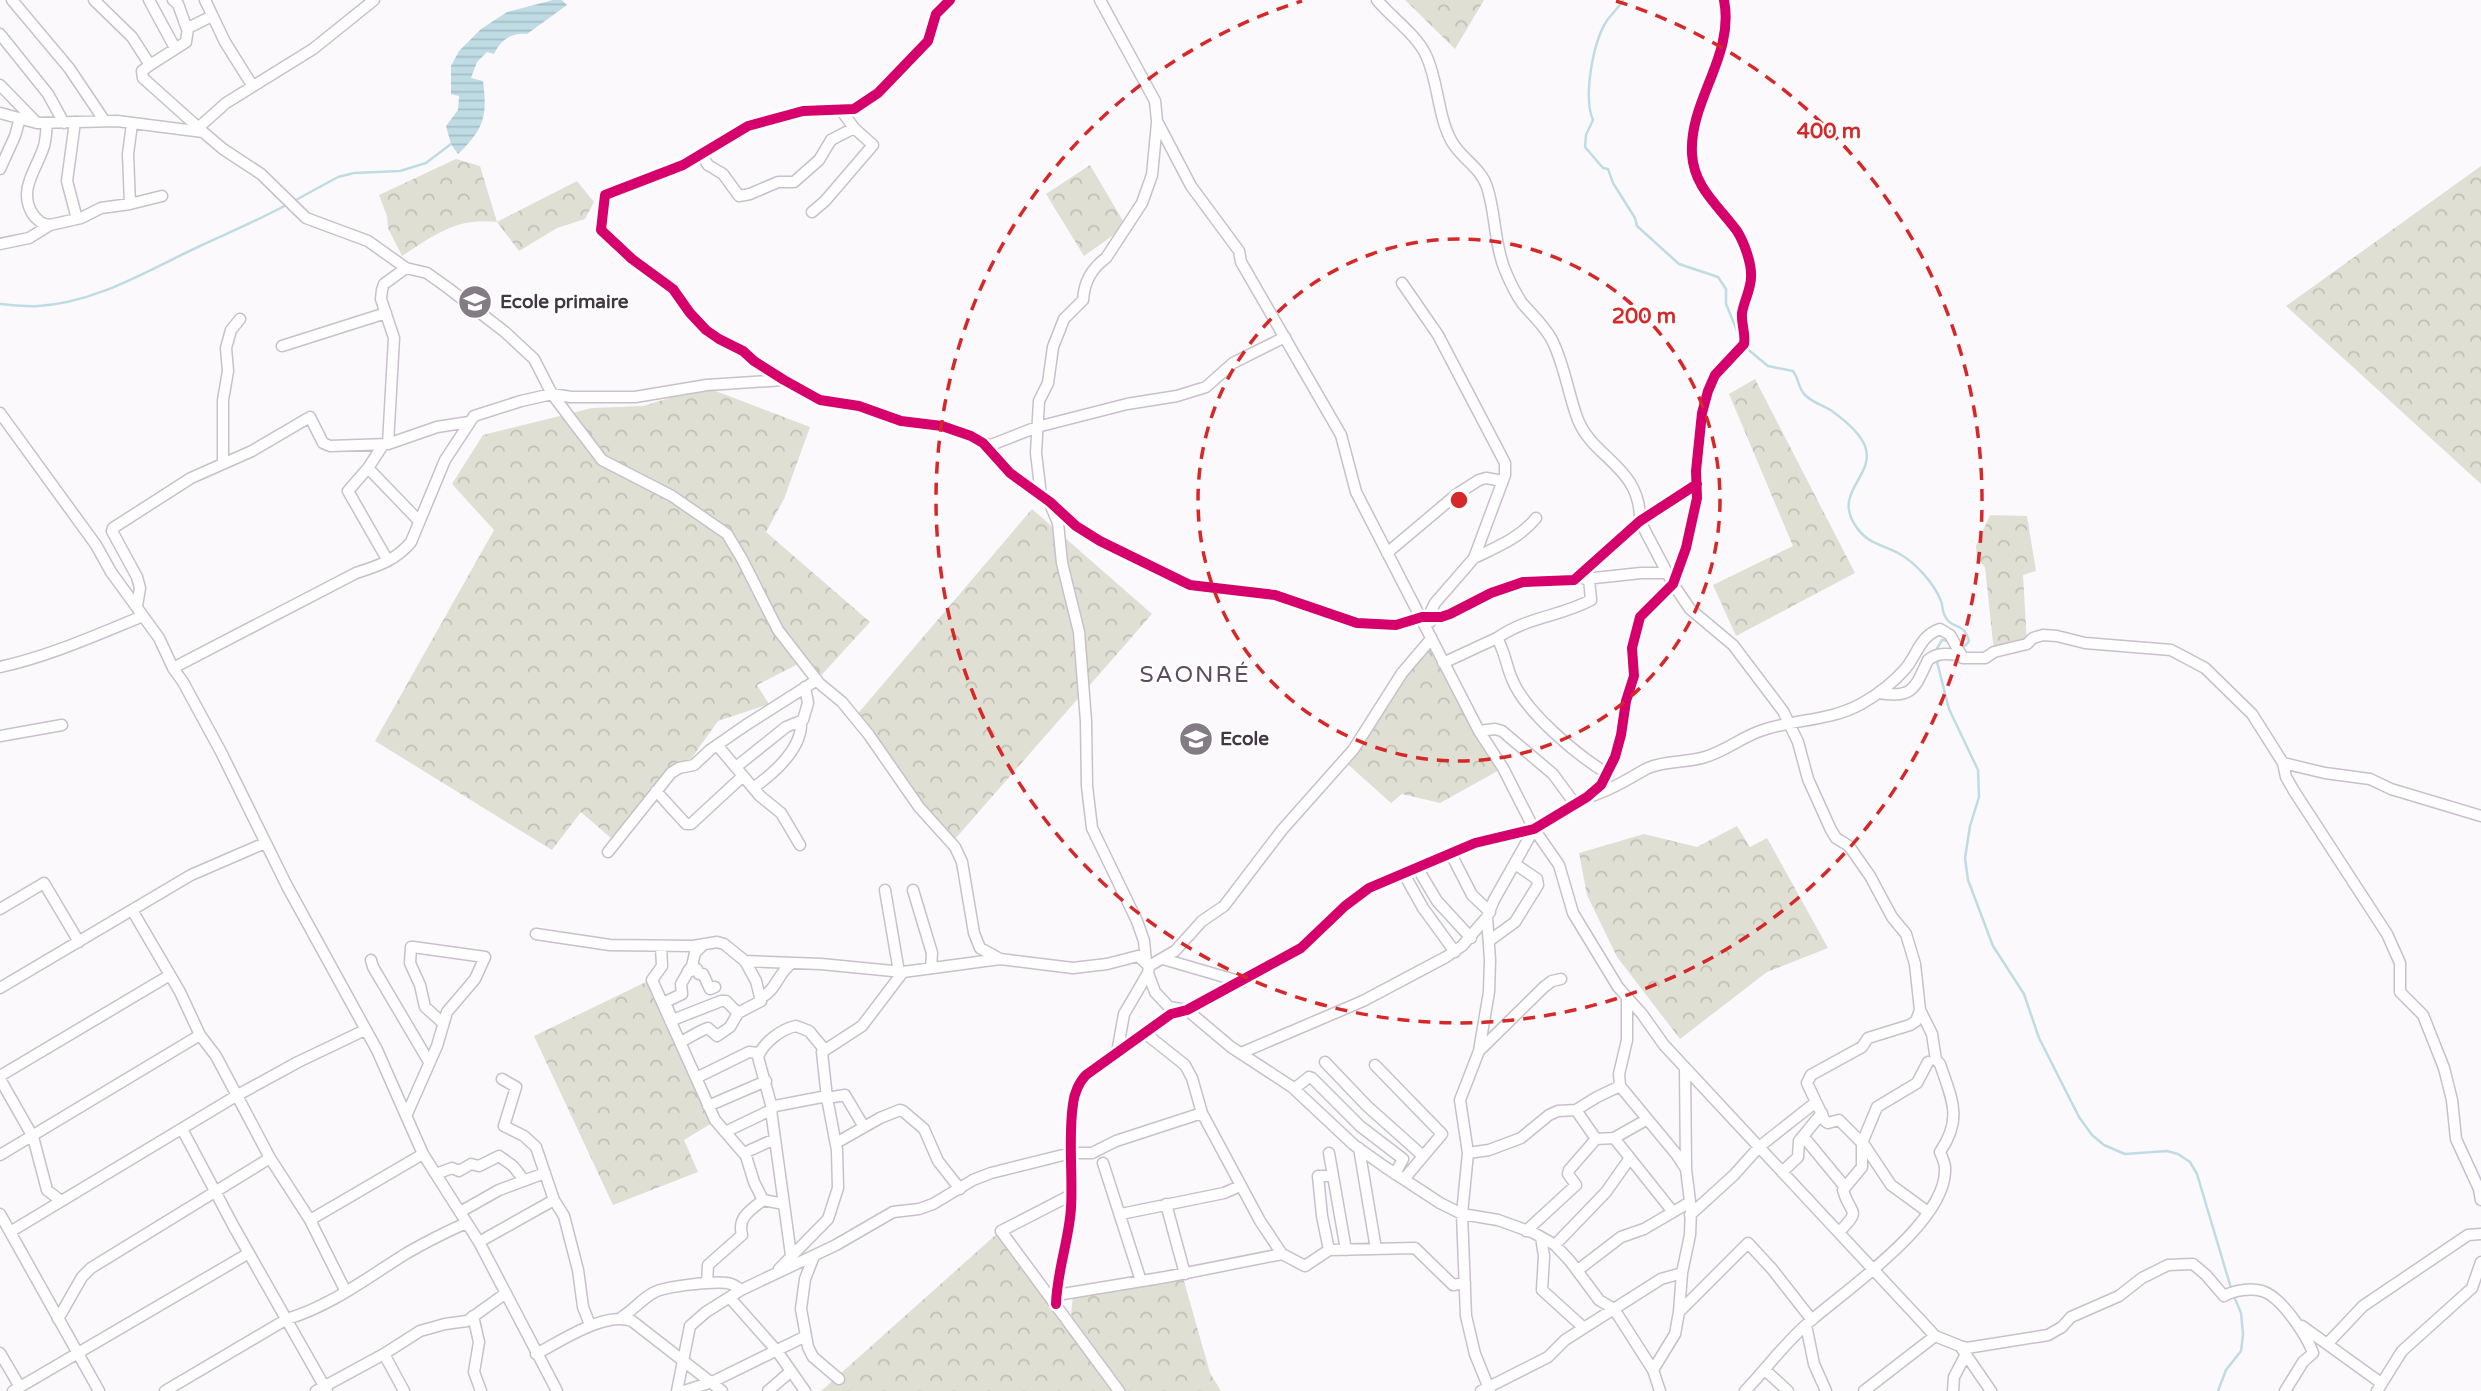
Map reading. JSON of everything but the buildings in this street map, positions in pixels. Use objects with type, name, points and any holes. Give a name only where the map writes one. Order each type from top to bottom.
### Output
[{"type":"street","points":[[12,0],[69,68],[104,120]]},
{"type":"street","points":[[94,0],[132,37],[150,65]]},
{"type":"street","points":[[151,0],[175,48]]},
{"type":"street","points":[[173,0],[178,4],[187,29],[187,40],[142,71],[143,78],[223,149],[261,174],[306,218],[368,241],[406,268],[427,273],[514,339],[534,359],[552,394],[602,460],[672,496],[727,534],[778,630],[817,680],[848,710],[875,742],[919,807],[954,846],[965,874],[977,942],[989,954],[1000,959]]},
{"type":"street","points":[[205,0],[225,43],[253,85]]},
{"type":"street","points":[[201,130],[226,103],[313,49],[374,0]]},
{"type":"street","points":[[950,0],[936,14],[928,41],[878,93],[854,109],[803,111],[747,126],[663,174],[605,195],[601,230],[632,259],[673,289],[706,330],[820,400],[859,405],[901,421],[942,426],[991,445],[1037,427],[1206,387],[1233,363],[1285,337]]},
{"type":"street","points":[[1100,0],[1155,101],[1157,121],[1152,175],[1142,203],[1106,258],[1098,263],[1088,278],[1083,300],[1064,319],[1053,347],[1048,383],[1039,401],[1036,453],[1045,499],[1058,523],[1062,563],[1079,632],[1086,721],[1087,786],[1092,828],[1138,921],[1158,997],[1169,1007],[1187,1010],[1294,1089],[1359,1148],[1400,1177],[1462,1214],[1498,1220],[1555,1245],[1578,1270],[1599,1300],[1614,1309],[1653,1370],[1660,1391]]},
{"type":"street","points":[[1377,0],[1425,52],[1451,140],[1463,157],[1479,171],[1487,186],[1499,255],[1506,272],[1522,302],[1542,323],[1553,342],[1586,436],[1616,464],[1630,483],[1640,512],[1640,521],[1673,584],[1690,609],[1733,645],[1783,711],[1798,742],[1808,779],[1830,831],[1849,846],[1906,934],[1914,964],[1920,1010],[1932,1034],[1936,1060],[1940,1064],[1952,1102],[1954,1118],[1951,1135],[1940,1152],[1945,1167],[1937,1200],[1874,1270],[1809,1323],[1745,1391]]},
{"type":"street","points":[[1056,1299],[1060,1264],[1069,1232],[1073,1102],[1081,1080],[1171,1014],[1187,1010],[1301,948],[1345,906],[1369,888],[1475,843],[1534,829],[1587,797],[1601,785],[1608,774],[1621,735],[1626,701],[1634,676],[1632,648],[1640,617],[1673,584],[1686,548],[1698,498],[1699,440],[1707,391],[1715,375],[1744,344],[1742,312],[1751,278],[1738,233],[1703,189],[1695,172],[1692,155],[1692,135],[1723,48],[1727,21],[1724,0]]},
{"type":"street","points":[[187,29],[212,16]]},
{"type":"street","points":[[0,34],[69,122],[67,181],[77,219]]},
{"type":"street","points":[[0,85],[42,123],[44,146],[26,191],[28,204],[35,218],[50,225]]},
{"type":"street","points":[[812,212],[825,201],[873,145],[854,128],[841,110]]},
{"type":"street","points":[[0,113],[42,123],[104,120],[201,130]]},
{"type":"street","points":[[0,169],[20,118]]},
{"type":"street","points":[[1157,121],[1191,187],[1239,251],[1241,262],[1341,435],[1356,492],[1387,553],[1426,618],[1431,639],[1479,731],[1503,768],[1534,829],[1559,865],[1573,912],[1627,999],[1685,1067],[1935,1336],[1963,1351],[1991,1391]]},
{"type":"street","points":[[130,204],[128,154],[132,124]]},
{"type":"street","points":[[701,154],[708,165],[723,174],[739,196],[750,194],[770,184],[794,182],[819,160],[831,140],[854,128]]},
{"type":"street","points":[[0,244],[29,238],[50,225],[77,219],[101,208],[162,196]]},
{"type":"street","points":[[388,561],[348,491],[386,444],[394,338],[381,299],[384,284],[406,268]]},
{"type":"street","points":[[1402,283],[1438,335],[1505,463],[1503,481],[1474,558],[1435,603],[1426,618]]},
{"type":"street","points":[[282,346],[386,313]]},
{"type":"street","points":[[223,464],[223,400],[228,371],[226,348],[231,331],[240,318]]},
{"type":"street","points":[[173,668],[348,577],[396,557],[411,542],[445,460],[474,416],[552,394],[635,397],[707,385],[784,380]]},
{"type":"street","points":[[0,413],[96,545],[111,572],[159,638],[365,1030],[407,1114],[423,1154],[479,1242],[557,1391]]},
{"type":"street","points":[[137,606],[140,588],[137,577],[112,531],[113,528],[191,478],[251,451],[310,416],[325,445],[386,444],[447,424],[469,422]]},
{"type":"street","points":[[983,443],[1010,473],[1076,526],[1100,541],[1190,585],[1275,596],[1357,623],[1395,625],[1450,614],[1491,593],[1523,582],[1667,573]]},
{"type":"street","points":[[368,468],[419,521]]},
{"type":"street","points":[[1387,553],[1425,524],[1457,494],[1479,480],[1486,478],[1503,481]]},
{"type":"street","points":[[1574,580],[1640,521],[1697,484]]},
{"type":"street","points":[[1474,558],[1514,538],[1536,517]]},
{"type":"street","points":[[1443,663],[1530,620],[1572,609],[1591,600],[1589,579]]},
{"type":"street","points":[[0,667],[73,645],[144,616]]},
{"type":"street","points":[[1587,797],[1611,789],[1648,768],[1709,756],[1762,730],[1846,712],[1878,693],[1906,668],[1929,633],[1940,629],[1945,631],[1960,655]]},
{"type":"street","points":[[1878,693],[1899,696],[1910,692],[1932,657],[1944,653],[1960,655],[1963,658],[1986,658],[1994,652],[2027,644],[2033,638],[2043,635],[2085,643],[2171,650],[2205,668],[2252,714],[2283,763],[2286,777],[2294,791],[2348,877],[2378,918],[2394,948],[2400,962],[2400,992],[2423,1015],[2444,1068],[2452,1100],[2456,1139],[2479,1189],[2481,1200]]},
{"type":"street","points":[[1497,638],[1504,651],[1512,680],[1526,701],[1574,750],[1608,774]]},
{"type":"street","points":[[1117,1053],[1124,1014],[1148,967],[1175,951],[1202,921],[1224,906],[1282,830],[1353,750],[1402,673],[1431,639]]},
{"type":"street","points":[[607,852],[671,773],[694,765],[717,745],[817,680]]},
{"type":"street","points":[[753,788],[782,763],[801,733],[801,723],[808,703],[805,687]]},
{"type":"street","points":[[736,767],[786,727],[801,723]]},
{"type":"street","points":[[0,736],[62,725]]},
{"type":"street","points":[[1479,731],[1502,731],[1553,774],[1575,804]]},
{"type":"street","points":[[717,745],[753,788],[781,813],[800,845]]},
{"type":"street","points":[[2283,763],[2325,773],[2370,779],[2391,789],[2481,816]]},
{"type":"street","points":[[656,791],[686,824],[691,824],[743,776]]},
{"type":"street","points":[[1534,829],[1494,900],[1489,915],[1489,992],[1479,1051],[1460,1100],[1468,1153],[1462,1214],[1466,1316],[1487,1390],[1548,1357],[1565,1340],[1661,1279],[1682,1273]]},
{"type":"street","points":[[0,988],[191,876],[265,843]]},
{"type":"street","points":[[1451,854],[1472,895],[1489,915]]},
{"type":"street","points":[[1489,941],[1515,922],[1538,884],[1537,879],[1515,864]]},
{"type":"street","points":[[1418,869],[1437,901],[1471,938]]},
{"type":"street","points":[[1404,874],[1423,908],[1455,952]]},
{"type":"street","points":[[0,909],[44,883],[79,942]]},
{"type":"street","points":[[774,1274],[828,1219],[838,1188],[839,1164],[821,1056],[824,1049],[862,1026],[901,972],[885,890]]},
{"type":"street","points":[[913,890],[932,953],[931,968]]},
{"type":"street","points":[[132,910],[170,975],[200,1035],[216,1056],[270,1158],[310,1220],[346,1292]]},
{"type":"street","points":[[1241,1052],[1363,1001],[1455,952],[1471,938],[1489,915]]},
{"type":"street","points":[[536,934],[591,943],[661,946],[724,944],[745,961],[756,981],[761,998]]},
{"type":"street","points":[[670,1021],[665,1002],[682,994],[681,984],[692,966],[695,953],[704,944]]},
{"type":"street","points":[[661,946],[662,966],[652,980],[708,1107],[715,1120],[744,1153],[763,1200]]},
{"type":"street","points":[[407,1114],[437,1046],[443,1023],[455,1001],[475,979],[485,957],[411,947],[410,963],[420,985],[425,1007],[443,1023]]},
{"type":"street","points":[[745,961],[901,972],[1000,959],[1073,968],[1107,964],[1133,956],[1141,957],[1148,967]]},
{"type":"street","points":[[1163,959],[1242,982]]},
{"type":"street","points":[[371,960],[377,975],[429,1062]]},
{"type":"street","points":[[680,1042],[705,1028],[717,1036],[730,1027],[738,1013],[757,1003],[774,989],[784,969],[792,963]]},
{"type":"street","points":[[688,972],[697,969],[699,974],[703,974],[709,988],[715,987]]},
{"type":"street","points":[[61,1201],[47,1190],[33,1137],[0,1077],[170,975]]},
{"type":"street","points":[[1479,1051],[1544,987],[1552,981],[1562,979]]},
{"type":"street","points":[[1627,999],[1627,1040],[1619,1074],[1620,1086],[1686,1169]]},
{"type":"street","points":[[670,1021],[721,1001],[726,1001],[738,1013]]},
{"type":"street","points":[[1920,1010],[1916,1021],[1910,1025],[1868,1038],[1862,1047],[1811,1075],[1807,1083],[1827,1122],[1839,1120],[1862,1143],[1891,1185],[1928,1212]]},
{"type":"street","points":[[759,1053],[780,1032],[796,1026],[809,1031],[824,1049]]},
{"type":"street","points":[[10,1232],[236,1096],[365,1030]]},
{"type":"street","points":[[1146,1034],[1185,1065],[1192,1078],[1202,1113],[1240,1186],[1282,1254],[1305,1266],[1329,1250],[1415,1248],[1453,1285],[1465,1283]]},
{"type":"street","points":[[0,1155],[200,1035]]},
{"type":"street","points":[[695,1078],[749,1052],[759,1053]]},
{"type":"street","points":[[759,1053],[772,1109],[791,1255]]},
{"type":"street","points":[[1325,1062],[1351,1091],[1423,1157]]},
{"type":"street","points":[[1839,1232],[1853,1218],[1854,1213],[1843,1194],[1845,1186],[1862,1167],[1862,1143],[1877,1107],[1917,1083],[1928,1062]]},
{"type":"street","points":[[1376,1065],[1442,1136],[1400,1177]]},
{"type":"street","points":[[1653,1370],[1675,1334],[1682,1273],[1690,1234],[1685,1067]]},
{"type":"street","points":[[1294,1089],[1309,1077],[1312,1078],[1360,1126],[1403,1159],[1400,1177]]},
{"type":"street","points":[[502,1079],[516,1087],[504,1126],[531,1142],[554,1200],[564,1216],[579,1270],[583,1307],[590,1325]]},
{"type":"street","points":[[708,1107],[766,1081]]},
{"type":"street","points":[[1468,1153],[1489,1150],[1521,1138],[1549,1115],[1558,1111],[1576,1110],[1620,1086]]},
{"type":"street","points":[[725,1132],[772,1109],[827,1097],[845,1096],[864,1127]]},
{"type":"street","points":[[1690,1215],[1734,1175],[1759,1147],[1816,1102]]},
{"type":"street","points":[[1576,1110],[1596,1139]]},
{"type":"street","points":[[836,1143],[880,1118],[904,1111],[924,1129],[938,1161],[960,1189]]},
{"type":"street","points":[[677,1391],[690,1326],[706,1312],[741,1290],[814,1256],[893,1212],[919,1209],[991,1173],[1071,1153],[1092,1153],[1116,1141],[1202,1113]]},
{"type":"street","points":[[1783,1172],[1799,1154],[1799,1141],[1822,1113]]},
{"type":"street","points":[[1527,1231],[1576,1185],[1568,1174],[1569,1170],[1596,1139],[1614,1139],[1646,1120]]},
{"type":"street","points":[[182,1129],[323,1390],[420,1331],[461,1323],[506,1293]]},
{"type":"street","points":[[1803,1136],[1845,1186]]},
{"type":"street","points":[[744,1153],[775,1139]]},
{"type":"street","points":[[1614,1139],[1673,1212]]},
{"type":"street","points":[[1359,1148],[1376,1249]]},
{"type":"street","points":[[1329,1153],[1346,1250]]},
{"type":"street","points":[[310,1220],[423,1154]]},
{"type":"street","points":[[436,1174],[452,1168],[459,1171],[471,1164],[479,1166],[499,1156],[524,1180]]},
{"type":"street","points":[[58,1319],[86,1272],[270,1158]]},
{"type":"street","points":[[1555,1245],[1606,1192],[1630,1158]]},
{"type":"street","points":[[1103,1163],[1141,1281]]},
{"type":"street","points":[[460,1212],[499,1190],[545,1173]]},
{"type":"street","points":[[1329,1250],[1318,1176],[1333,1176]]},
{"type":"street","points":[[1121,1214],[1224,1194],[1240,1186]]},
{"type":"street","points":[[1071,1195],[1001,1231],[1056,1299],[1119,1391]]},
{"type":"street","points":[[479,1242],[554,1200]]},
{"type":"street","points":[[763,1200],[784,1204]]},
{"type":"street","points":[[707,1283],[708,1265],[742,1235],[741,1220],[763,1200]]},
{"type":"street","points":[[1578,1270],[1623,1235],[1644,1230],[1690,1202]]},
{"type":"street","points":[[1166,1204],[1185,1274]]},
{"type":"street","points":[[0,1214],[99,1391]]},
{"type":"street","points":[[165,1391],[287,1319],[304,1314],[346,1292],[411,1251],[466,1223]]},
{"type":"street","points":[[2328,1343],[2363,1306],[2468,1235],[2481,1234]]},
{"type":"street","points":[[1541,1237],[1544,1256],[1542,1290],[1584,1328]]},
{"type":"street","points":[[1679,1312],[1748,1243],[1772,1269],[1809,1323],[1814,1364],[1826,1391]]},
{"type":"street","points":[[0,1353],[16,1389],[249,1253]]},
{"type":"street","points":[[1056,1299],[1282,1254]]},
{"type":"street","points":[[814,1256],[805,1279],[801,1309],[806,1336],[813,1357],[839,1378]]},
{"type":"street","points":[[2296,1323],[2328,1343],[2379,1387],[2402,1351],[2472,1288],[2481,1262]]},
{"type":"street","points":[[1953,1391],[1954,1377],[1963,1351],[1967,1348],[2048,1335],[2086,1308],[2119,1296],[2150,1273],[2168,1265],[2193,1264],[2224,1296],[2238,1290],[2262,1291],[2276,1300],[2296,1323],[2313,1353],[2303,1362],[2286,1391]]},
{"type":"street","points":[[2475,1277],[2481,1287]]},
{"type":"street","points":[[536,1354],[590,1325],[622,1317],[653,1293],[707,1283],[730,1283],[741,1290]]},
{"type":"street","points":[[730,1298],[777,1351],[806,1391]]},
{"type":"street","points":[[473,1315],[479,1342],[474,1372],[481,1391]]},
{"type":"street","points":[[622,1317],[632,1321],[722,1391]]},
{"type":"street","points":[[684,1391],[712,1382],[806,1336]]},
{"type":"street","points":[[1864,1391],[1935,1336]]},
{"type":"street","points":[[384,1354],[404,1391]]},
{"type":"street","points":[[1765,1370],[1788,1391]]},
{"type":"street","points":[[768,1391],[790,1372]]},
{"type":"green space","points":[[1405,0],[1484,0],[1455,49]]},
{"type":"green space","points":[[456,159],[480,166],[497,222],[458,225],[402,256],[388,228],[387,216],[379,195]]},
{"type":"green space","points":[[1090,165],[1126,226],[1084,256],[1046,194]]},
{"type":"green space","points":[[2481,166],[2481,484],[2286,306]]},
{"type":"green space","points":[[577,181],[594,202],[585,219],[557,228],[519,251],[497,222]]},
{"type":"green space","points":[[1755,379],[1855,573],[1736,636],[1713,585],[1793,546],[1729,394]]},
{"type":"green space","points":[[705,387],[810,427],[784,499],[766,532],[870,622],[817,680],[802,662],[757,685],[769,704],[718,721],[688,763],[671,775],[618,840],[612,839],[581,812],[552,850],[375,741],[494,530],[452,484],[483,435],[592,408],[643,406]]},
{"type":"green space","points":[[1032,509],[1152,614],[955,839],[931,820],[907,781],[855,717]]},
{"type":"green space","points":[[1990,515],[2027,516],[2036,571],[2023,575],[2027,644],[1994,652],[1985,567],[1977,559],[1976,546]]},
{"type":"green space","points":[[1431,639],[1503,768],[1440,803],[1402,794],[1391,803],[1343,760]]},
{"type":"green space","points":[[1737,826],[1750,847],[1767,838],[1828,948],[1767,972],[1680,1039],[1617,957],[1587,895],[1579,853],[1644,834],[1697,847]]},
{"type":"green space","points":[[650,980],[712,1123],[684,1140],[698,1172],[613,1205],[534,1036]]},
{"type":"green space","points":[[1000,1231],[1111,1391],[821,1391]]},
{"type":"green space","points":[[1182,1274],[1210,1373],[1221,1391],[1122,1391],[1076,1327],[1071,1314],[1073,1295]]},
{"type":"water","points":[[562,0],[567,5],[527,34],[516,34],[507,38],[494,54],[487,52],[477,62],[471,78],[483,81],[484,114],[473,138],[458,154],[451,144],[446,126],[458,110],[459,96],[451,94],[451,66],[459,51],[481,29],[507,12]]},
{"type":"waterway","points":[[1623,0],[1606,22],[1597,43],[1589,84],[1593,120],[1586,135],[1585,147],[1603,168],[1608,169],[1637,226],[1679,264],[1718,277],[1726,289],[1726,304],[1740,338]]},
{"type":"waterway","points":[[294,201],[338,177],[354,173],[400,171],[426,163],[451,144]]},
{"type":"waterway","points":[[0,304],[59,304],[101,292],[288,204]]},
{"type":"waterway","points":[[1745,347],[1768,366],[1793,371],[1805,395],[1836,414],[1859,436],[1867,457],[1849,503],[1855,525],[1869,540],[1898,553],[1923,574],[1938,594],[1948,620],[1967,635],[1969,641],[1961,647]]},
{"type":"waterway","points":[[1935,652],[1942,640],[1949,641]]},
{"type":"waterway","points":[[1936,658],[1949,709],[1978,770],[1979,797],[1970,826],[1965,858],[1968,880],[1993,946],[2024,994],[2039,1038],[2079,1117],[2092,1135],[2104,1145],[2125,1154],[2167,1151],[2190,1162],[2197,1174],[2231,1288]]},
{"type":"waterway","points":[[2218,1391],[2226,1370],[2241,1351],[2241,1313],[2233,1294]]},
{"type":"cycle path","points":[[950,0],[936,14],[928,41],[878,93],[854,109],[803,111],[748,126],[683,165],[605,195],[601,230],[632,259],[673,289],[706,330],[743,351],[784,380],[820,400],[859,406],[901,421],[942,426],[971,436],[983,443],[1010,473],[1050,502],[1076,526],[1100,541],[1190,585],[1275,595],[1357,623],[1396,625],[1422,617],[1441,617],[1491,593],[1523,582],[1574,580],[1640,521],[1697,484]]},
{"type":"cycle path","points":[[1056,1304],[1071,1208],[1074,1096],[1086,1075],[1171,1014],[1187,1010],[1301,948],[1345,906],[1369,888],[1475,843],[1534,829],[1587,797],[1601,785],[1615,757],[1621,735],[1626,701],[1634,676],[1632,648],[1640,617],[1673,584],[1686,548],[1697,498],[1696,471],[1702,413],[1708,391],[1715,375],[1744,344],[1742,313],[1751,282],[1749,260],[1737,231],[1702,187],[1692,154],[1697,115],[1723,40],[1726,20],[1724,0]]},
{"type":"place","name":"Ecole primaire","points":[[475,302]]},
{"type":"place","name":"Ecole","points":[[1196,739]]},
{"type":"district","name":"SAONRÉ","points":[[1195,675]]}]
